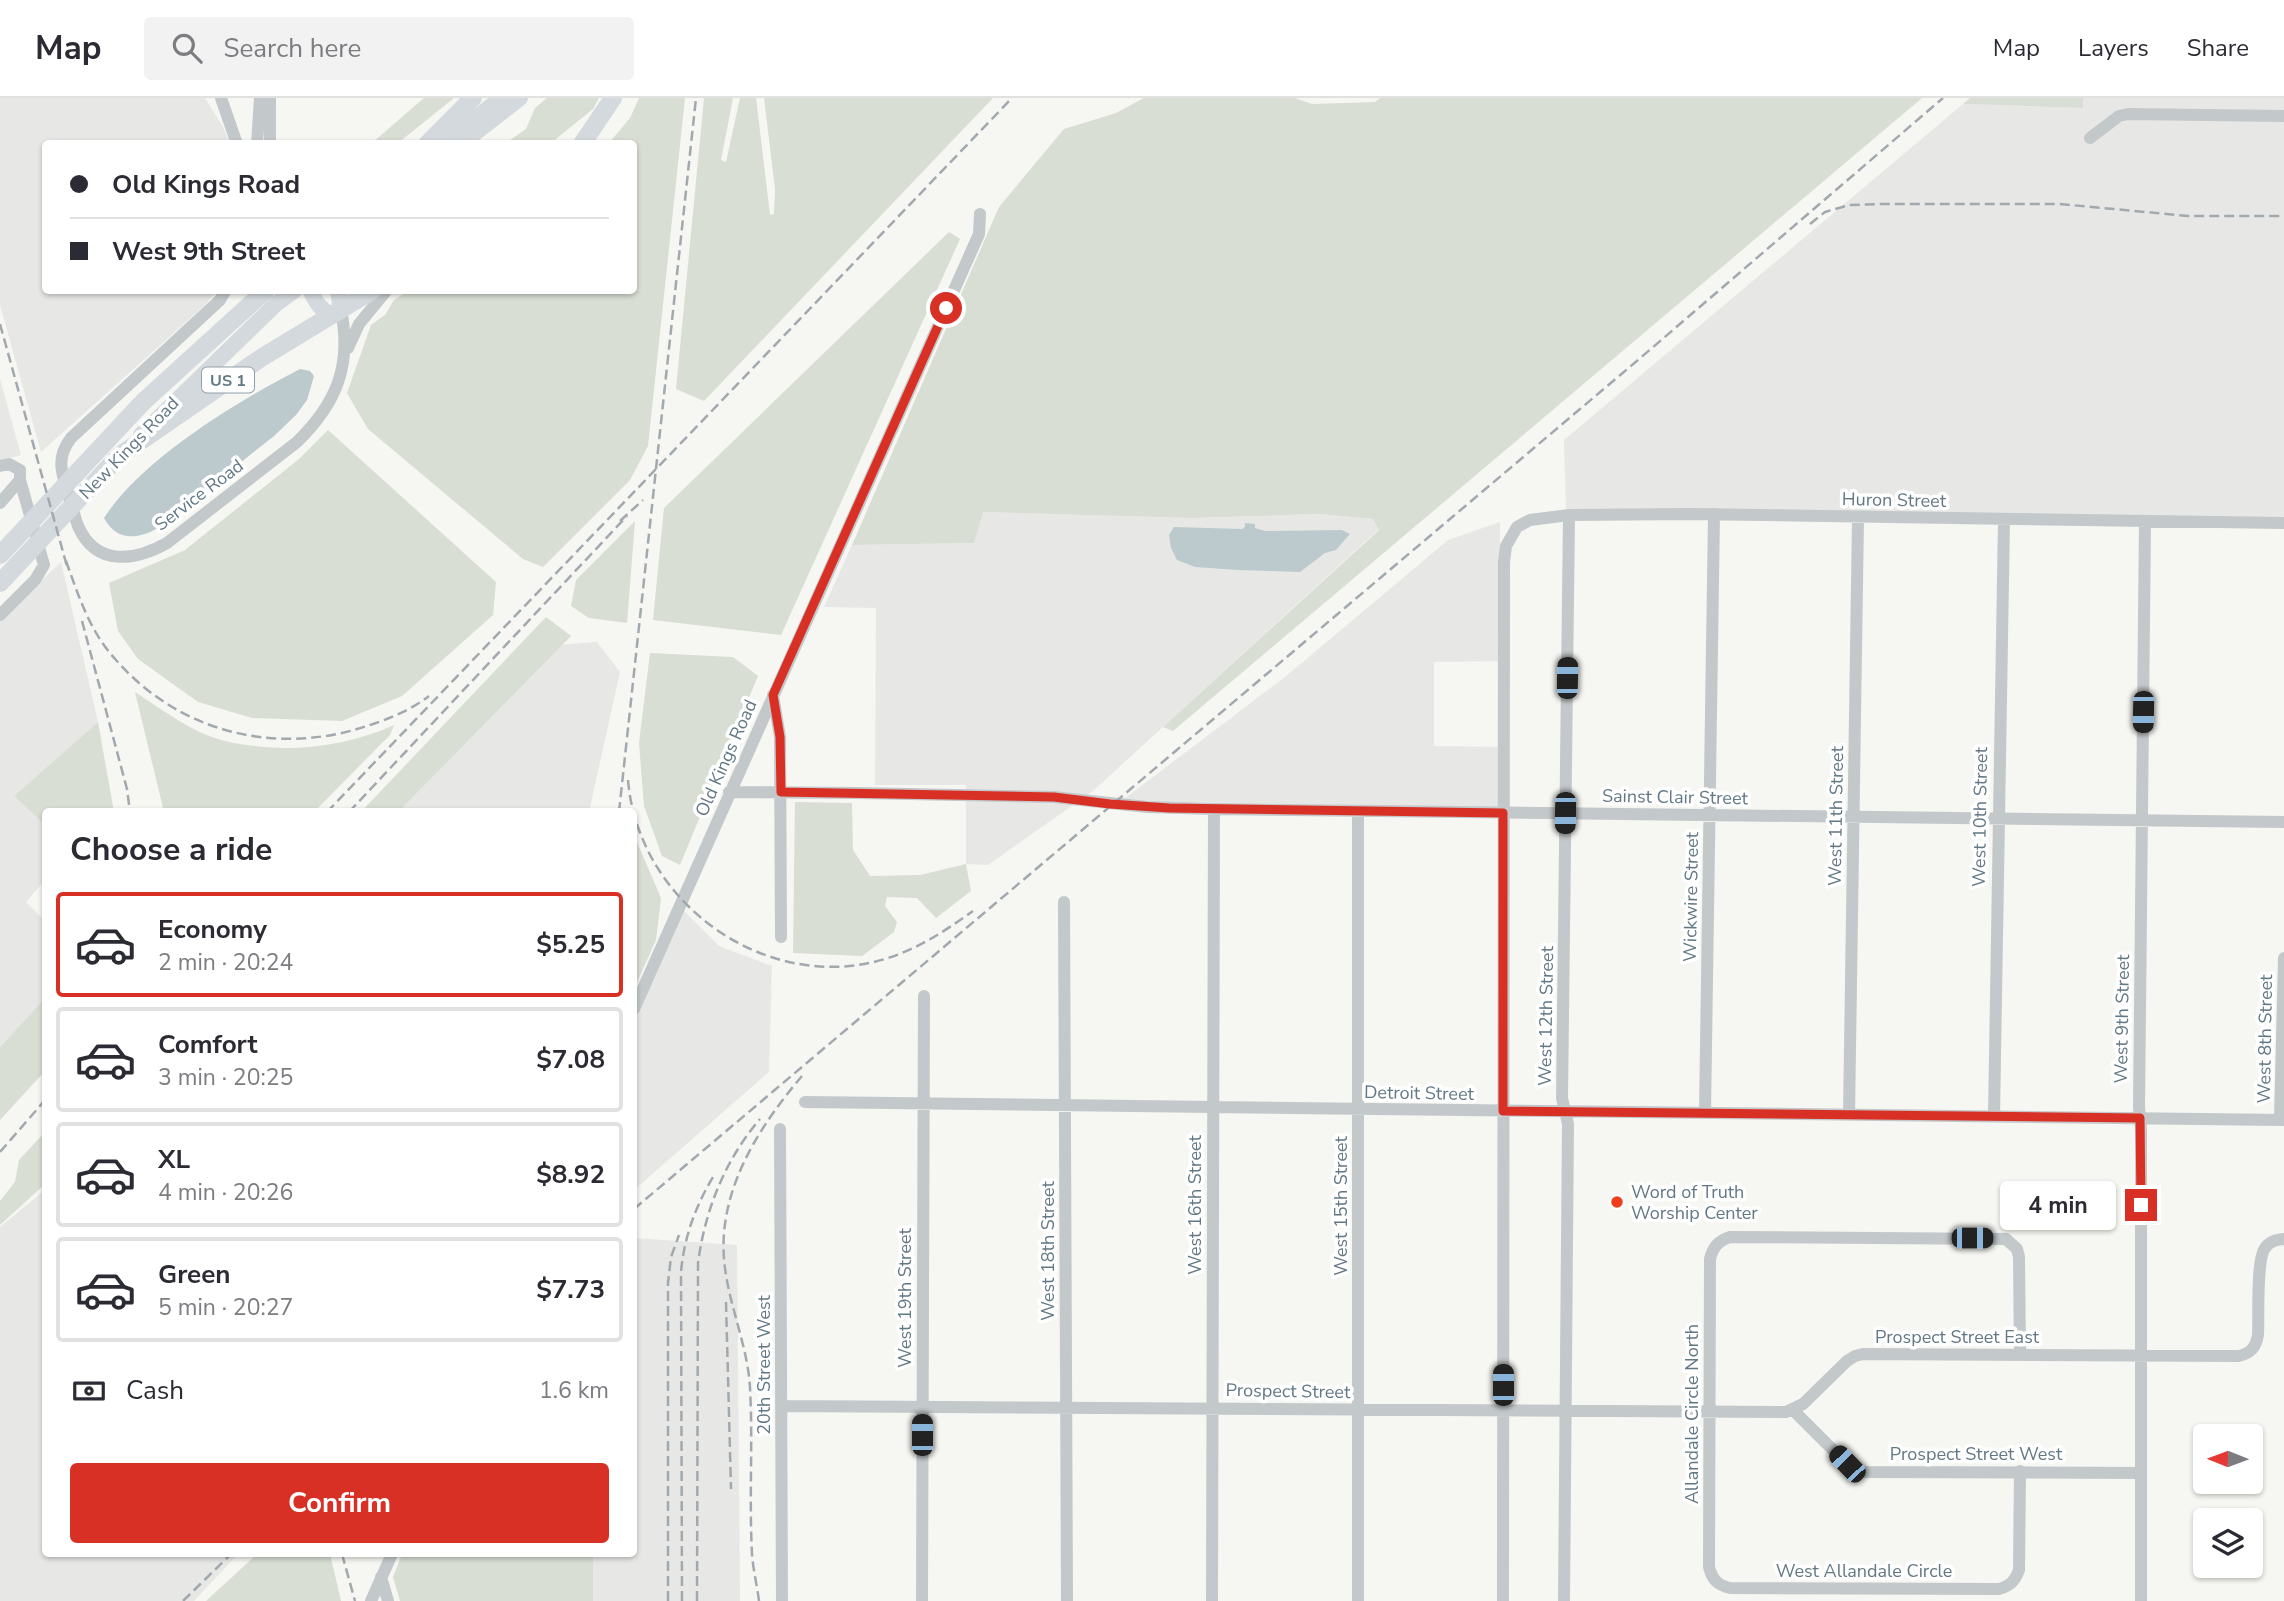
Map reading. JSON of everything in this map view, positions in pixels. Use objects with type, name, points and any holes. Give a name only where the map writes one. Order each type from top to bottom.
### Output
[{"type":"highway","points":[[431,140],[473,98]]},
{"type":"highway","points":[[585,140],[613,98]]},
{"type":"highway","name":"US 1","points":[[119,456],[240,372],[367,294]]},
{"type":"highway","name":"New Kings Road","points":[[0,555],[144,402],[268,295]]},
{"type":"highway","name":"New Kings Road","points":[[0,583],[119,456]]},
{"type":"main road","points":[[449,140],[501,98]]},
{"type":"main road","points":[[466,140],[520,98]]},
{"type":"main road","points":[[312,294],[323,311],[337,313],[338,294]]},
{"type":"main road","name":"New Kings Road","points":[[119,456],[268,295]]},
{"type":"street","points":[[221,98],[236,140]]},
{"type":"street","points":[[258,140],[260,98]]},
{"type":"street","points":[[270,98],[270,140]]},
{"type":"street","points":[[2090,138],[2119,116],[2128,114],[2284,116]]},
{"type":"street","name":"Old Kings Road","points":[[637,1002],[979,234],[980,214]]},
{"type":"street","name":"Service Road","points":[[224,294],[64,447],[61,457],[62,475],[78,527],[87,540],[99,550],[130,558],[146,554],[167,543],[297,442],[316,424],[329,405],[343,365],[346,333],[337,313]]},
{"type":"street","points":[[343,365],[359,324],[384,294]]},
{"type":"street","points":[[0,466],[9,464],[20,470],[20,480],[44,565],[35,580],[0,615]]},
{"type":"street","points":[[0,503],[20,480]]},
{"type":"street","name":"Huron Street","points":[[1503,813],[1504,557],[1510,537],[1517,527],[1530,520],[1569,515],[1714,514],[2284,523]]},
{"type":"street","name":"Wickwire Street","points":[[1705,1113],[1714,514]]},
{"type":"street","name":"West 12th Street","points":[[1564,1601],[1568,1124],[1562,1098],[1569,515]]},
{"type":"street","name":"West 11th Street","points":[[1849,1115],[1858,517]]},
{"type":"street","name":"West 10th Street","points":[[1994,1116],[2004,520]]},
{"type":"street","name":"West 9th Street","points":[[2141,1601],[2140,1118],[2145,522]]},
{"type":"street","points":[[773,695],[780,737],[781,937]]},
{"type":"street","name":"Sainst Clair Street","points":[[729,792],[1049,797],[1147,807],[1214,809],[2284,822]]},
{"type":"street","name":"West 16th Street","points":[[1212,1601],[1214,809]]},
{"type":"street","name":"West 15th Street","points":[[1358,811],[1358,1601]]},
{"type":"street","points":[[1503,813],[1503,1601]]},
{"type":"street","name":"West 18th Street","points":[[1064,902],[1067,1601]]},
{"type":"street","name":"West 8th Street","points":[[2282,1120],[2284,958]]},
{"type":"street","name":"West 19th Street","points":[[922,1601],[923,996]]},
{"type":"street","name":"Detroit Street","points":[[805,1102],[2282,1120]]},
{"type":"street","name":"20th Street West","points":[[780,1129],[782,1601]]},
{"type":"street","name":"Allandale Circle North","points":[[1716,1582],[1709,1567],[1710,1259],[1716,1245],[1730,1237],[2006,1239],[2017,1249],[2019,1257],[2020,1355]]},
{"type":"street","points":[[2141,1355],[2239,1356],[2253,1349],[2258,1335],[2260,1257],[2268,1244],[2284,1239]]},
{"type":"street","name":"Prospect Street East","points":[[1793,1410],[1855,1356],[2141,1355]]},
{"type":"street","name":"Prospect Street","points":[[781,1406],[1567,1413],[1779,1413],[1793,1410]]},
{"type":"street","name":"Prospect Street West","points":[[1793,1410],[1854,1469],[1863,1472],[2141,1473]]},
{"type":"street","name":"West Allandale Circle","points":[[1716,1582],[1730,1588],[1999,1589],[2012,1583],[2019,1570],[2020,1471]]},
{"type":"street","points":[[370,1601],[391,1557]]},
{"type":"street","points":[[381,1577],[388,1601]]},
{"type":"shaded area","points":[[0,98],[205,98],[229,140],[42,140],[42,294],[214,294],[205,305],[41,452],[0,305]]},
{"type":"shaded area","points":[[424,98],[454,98],[402,140],[375,140]]},
{"type":"shaded area","points":[[547,98],[599,98],[593,109],[555,140],[510,140],[526,129],[535,108]]},
{"type":"shaded area","points":[[639,98],[685,98],[648,446],[630,480],[543,567],[523,559],[368,429],[347,393],[371,325],[385,315],[394,300],[403,294],[637,294],[637,140],[612,140],[630,118]]},
{"type":"shaded area","points":[[704,98],[733,98],[721,160],[726,162],[740,98],[756,98],[770,215],[774,214],[775,189],[764,98],[993,98],[704,401],[676,389]]},
{"type":"shaded area","points":[[1144,98],[1295,98],[1312,104],[1375,102],[1380,98],[1922,98],[1173,731],[1163,727],[1379,530],[1373,519],[1320,514],[1192,518],[983,512],[974,543],[852,545],[999,207],[1064,129],[1116,113]]},
{"type":"shaded area","points":[[1970,98],[2083,98],[2083,108],[1963,104]]},
{"type":"shaded area","points":[[2083,98],[2284,98],[2284,519],[1566,510],[1564,440],[1963,104],[2082,108]]},
{"type":"shaded area","points":[[949,232],[960,239],[781,635],[653,620],[664,508]]},
{"type":"shaded area","points":[[300,369],[310,371],[314,376],[307,400],[274,436],[158,528],[142,535],[128,536],[109,526],[104,518],[121,496],[166,453],[249,397]]},
{"type":"shaded area","points":[[0,379],[21,455],[0,461]]},
{"type":"shaded area","points":[[328,430],[496,582],[493,615],[402,696],[342,721],[252,718],[198,702],[138,659],[118,631],[109,583],[185,550],[299,459]]},
{"type":"shaded area","points":[[982,512],[1192,518],[1320,514],[1373,519],[1379,529],[1093,791],[988,865],[966,864],[966,785],[875,785],[876,608],[824,607],[852,545],[974,543]]},
{"type":"shaded area","points":[[635,521],[627,623],[589,618],[571,606],[576,580]]},
{"type":"shaded area","points":[[1500,522],[1499,661],[1434,662],[1434,746],[1499,747],[1498,808],[1124,799],[1285,677],[1448,540]]},
{"type":"shaded area","points":[[1245,523],[1255,524],[1255,528],[1265,531],[1342,530],[1350,534],[1336,550],[1325,553],[1300,572],[1195,567],[1177,560],[1171,548],[1169,535],[1174,527],[1242,529]]},
{"type":"shaded area","points":[[61,562],[98,722],[14,796],[42,822],[42,883],[26,902],[42,918],[42,1001],[0,1047],[0,620]]},
{"type":"shaded area","points":[[546,617],[571,636],[402,808],[365,808]]},
{"type":"shaded area","points":[[597,642],[620,672],[590,808],[401,808],[555,645]]},
{"type":"shaded area","points":[[650,653],[733,657],[758,676],[680,865],[662,856],[644,806],[639,743]]},
{"type":"shaded area","points":[[135,692],[201,732],[246,745],[311,747],[353,739],[394,725],[390,735],[318,808],[163,808]]},
{"type":"shaded area","points":[[98,722],[113,808],[42,808],[42,822],[14,796]]},
{"type":"shaded area","points":[[795,802],[852,803],[853,850],[870,876],[920,875],[966,864],[971,891],[936,918],[917,898],[887,897],[885,906],[897,922],[894,932],[862,956],[793,953]]},
{"type":"shaded area","points":[[637,842],[661,898],[656,940],[637,982]]},
{"type":"shaded area","points":[[683,910],[719,946],[772,966],[769,1072],[637,1187],[637,1013]]},
{"type":"shaded area","points":[[42,1001],[42,1074],[0,1120],[0,1047]]},
{"type":"shaded area","points":[[42,1135],[42,1187],[0,1225],[0,1201],[15,1182],[19,1160]]},
{"type":"shaded area","points":[[42,1192],[42,1557],[235,1557],[194,1601],[0,1601],[0,1227]]},
{"type":"shaded area","points":[[637,1238],[737,1245],[740,1601],[593,1601],[593,1557],[637,1557]]},
{"type":"shaded area","points":[[254,1557],[331,1557],[341,1601],[206,1601]]},
{"type":"shaded area","points":[[401,1557],[593,1557],[593,1601],[400,1601],[393,1577]]},
{"type":"railway","points":[[619,808],[696,98]]},
{"type":"railway","points":[[331,808],[1012,98]]},
{"type":"railway","points":[[637,1206],[1638,360],[1943,98]]},
{"type":"railway","points":[[1810,224],[1825,212],[1849,205],[1881,204],[2060,204],[2188,216],[2284,216]]},
{"type":"railway","points":[[0,324],[68,570]]},
{"type":"railway","points":[[620,521],[643,500]]},
{"type":"railway","points":[[353,808],[627,516]]},
{"type":"railway","points":[[66,561],[86,614],[99,638],[116,660],[141,685],[169,705],[200,721],[231,732],[264,738],[298,739],[333,735],[367,726],[400,714],[429,696]]},
{"type":"railway","points":[[82,621],[127,789],[129,808]]},
{"type":"railway","points":[[628,780],[634,808]]},
{"type":"railway","points":[[637,824],[656,864],[682,900],[715,929],[754,950],[796,963],[840,967],[885,959],[931,939],[973,911]]},
{"type":"railway","points":[[759,1601],[752,1554],[749,1373],[727,1283],[724,1241],[726,1215],[733,1189],[755,1141],[802,1076]]},
{"type":"railway","points":[[0,1152],[42,1104]]},
{"type":"railway","points":[[697,1601],[698,1263],[701,1243],[718,1186],[737,1151],[760,1119]]},
{"type":"railway","points":[[682,1601],[681,1272],[691,1223],[713,1177]]},
{"type":"railway","points":[[668,1601],[668,1283],[671,1257],[679,1235]]},
{"type":"railway","points":[[726,1302],[731,1489]]},
{"type":"railway","points":[[183,1601],[228,1557]]},
{"type":"railway","points":[[343,1557],[355,1601]]},
{"type":"place","name":"Word of Truth Worship Center","points":[[1617,1202]]},
{"type":"route","points":[[946,308],[773,695],[780,737],[781,792],[1054,797],[1169,808],[1503,813],[1503,1111],[2140,1118],[2141,1205]]}]
